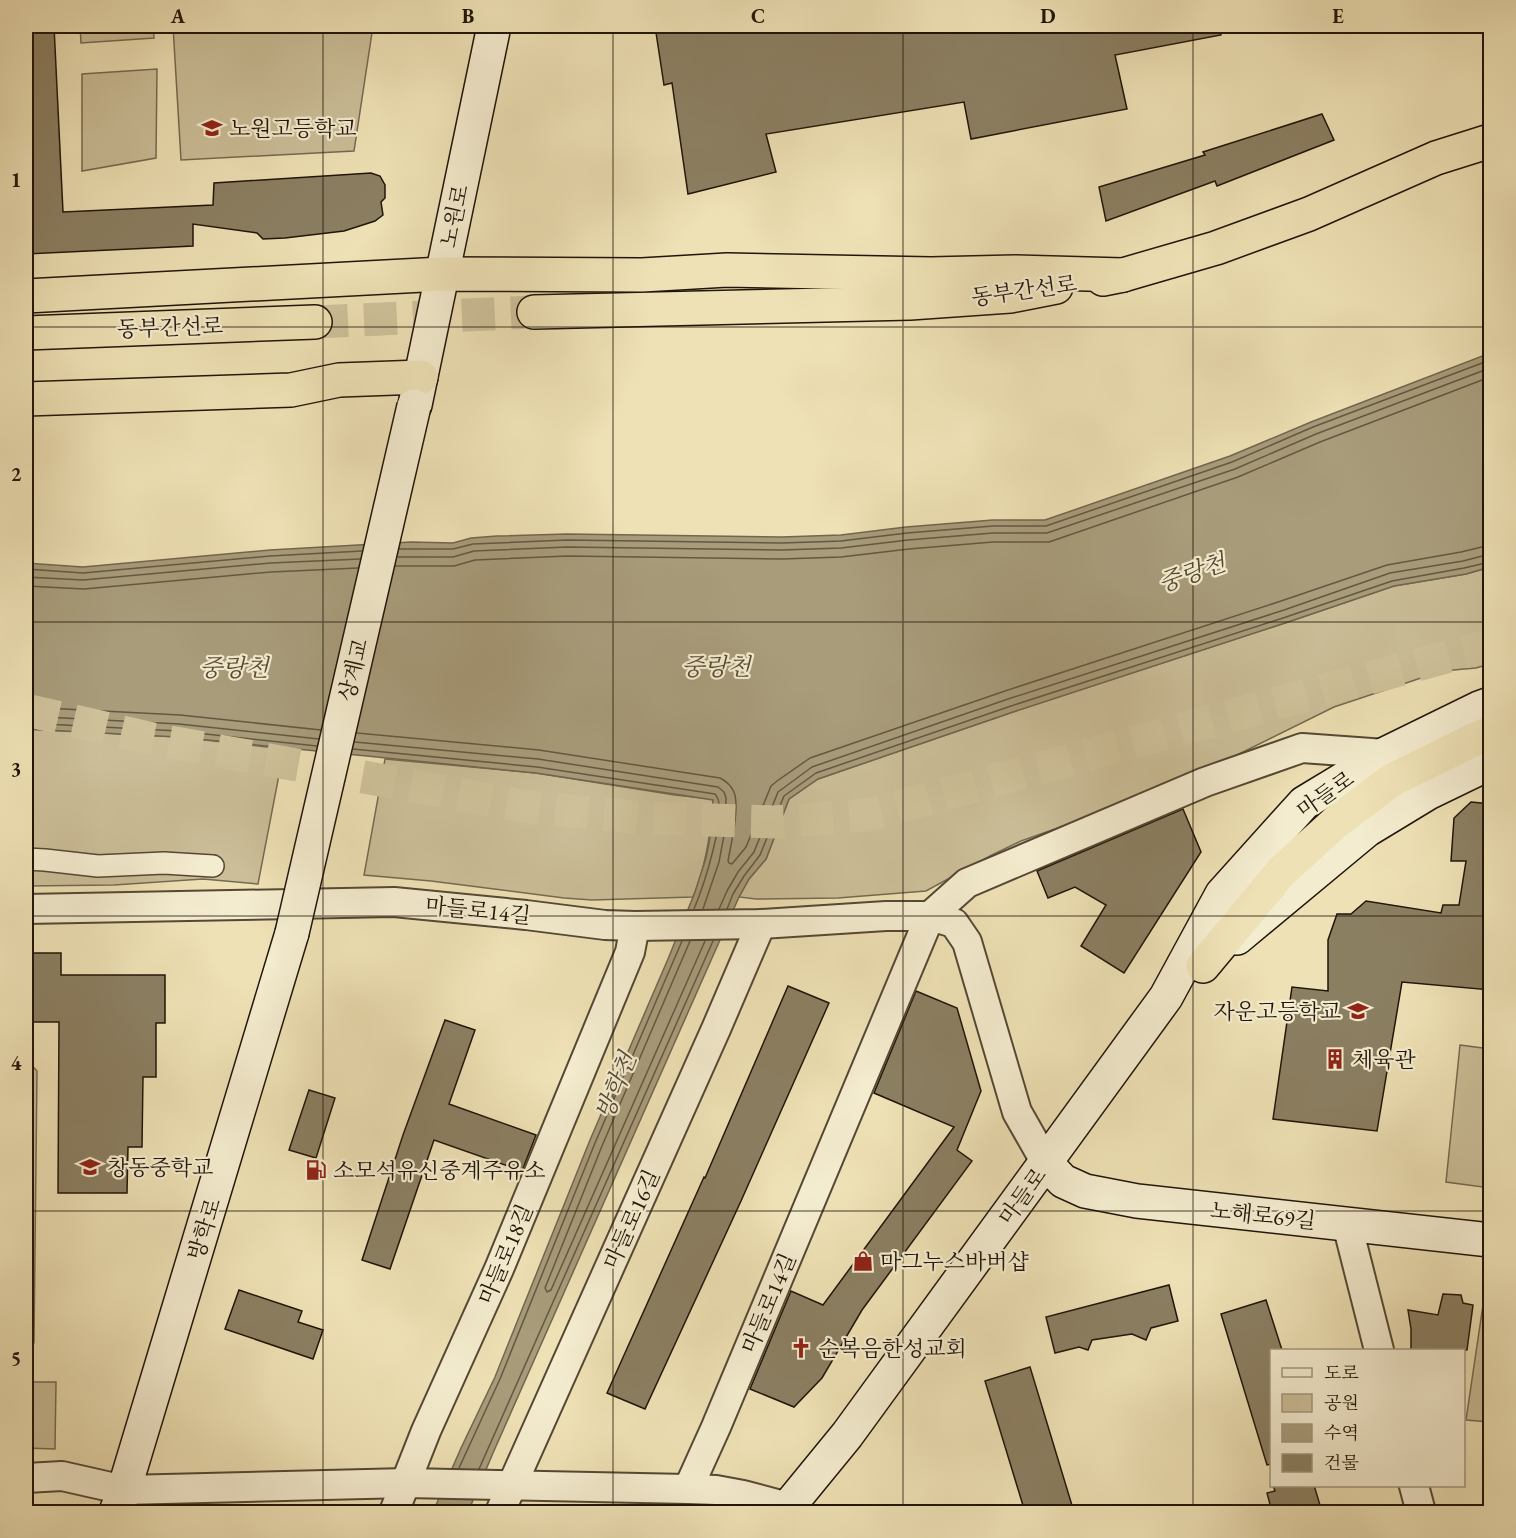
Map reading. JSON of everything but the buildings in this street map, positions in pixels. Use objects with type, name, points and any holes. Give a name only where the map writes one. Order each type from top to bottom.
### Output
[{"type":"highway","name":"동부간선로","points":[[534,312],[910,303],[1010,296],[1124,275],[1216,248],[1309,214],[1436,158],[1491,141]]},
{"type":"highway","points":[[26,296],[442,274],[642,275],[727,270],[1124,275]]},
{"type":"highway","name":"동부간선로","points":[[26,333],[315,322]]},
{"type":"highway","points":[[26,399],[291,390],[339,380],[418,392]]},
{"type":"highway","points":[[1203,966],[1282,871],[1336,822],[1392,780],[1491,733]]},
{"type":"main road","name":"노원로","points":[[418,392],[494,26]]},
{"type":"main road","name":"상계교","points":[[292,933],[418,392]]},
{"type":"main road","name":"마들로","points":[[786,1510],[848,1435],[1166,997],[1222,894],[1305,803],[1384,754],[1491,704]]},
{"type":"main road","name":"마들로","points":[[1166,997],[1367,830],[1428,794],[1491,763]]},
{"type":"main road","name":"방학로","points":[[120,1501],[292,933]]},
{"type":"main road","name":"노해로69길","points":[[1046,1163],[1063,1181],[1085,1191],[1137,1201],[1491,1240]]},
{"type":"street","points":[[930,916],[967,883],[1204,782],[1302,748],[1384,754]]},
{"type":"street","points":[[26,859],[98,866],[164,863],[213,866]]},
{"type":"street","name":"마들로14길","points":[[26,909],[394,902],[604,925],[635,926],[754,924],[886,916],[930,916],[954,923],[967,942],[1017,1112],[1046,1163]]},
{"type":"street","name":"마들로14길","points":[[688,1489],[721,1416],[930,916]]},
{"type":"street","name":"마들로16길","points":[[504,1495],[716,1029],[754,924]]},
{"type":"street","name":"마들로18길","points":[[394,1512],[416,1484],[426,1431],[499,1269],[611,1000],[630,952],[635,926]]},
{"type":"street","points":[[1347,1224],[1379,1349]]},
{"type":"street","points":[[26,1478],[62,1476],[120,1501],[416,1484]]},
{"type":"street","name":"마들로","points":[[416,1484],[504,1495],[716,1490],[743,1495],[786,1510]]},
{"type":"street","points":[[1415,1487],[1421,1512]]},
{"type":"green space","points":[[80,26],[153,26],[154,38],[81,43]]},
{"type":"green space","points":[[173,26],[373,26],[354,151],[181,160]]},
{"type":"green space","points":[[157,69],[156,158],[82,171],[82,74]]},
{"type":"green space","points":[[1490,567],[1490,664],[1476,668],[1442,671],[1334,707],[1231,758],[1106,811],[1021,841],[926,891],[838,898],[756,899],[739,897],[749,879],[766,859],[789,799],[818,779],[1394,586],[1466,574]]},
{"type":"green space","points":[[26,729],[178,737],[284,749],[258,884],[203,879],[114,885],[26,886]]},
{"type":"green space","points":[[385,759],[536,773],[713,799],[707,849],[693,897],[592,900],[364,875]]},
{"type":"green space","points":[[1460,1045],[1490,1049],[1490,1188],[1446,1182]]},
{"type":"green space","points":[[26,1059],[37,1071],[34,1342],[32,1349],[26,1355]]},
{"type":"green space","points":[[1483,1305],[1490,1307],[1490,1422],[1466,1420]]},
{"type":"green space","points":[[26,1382],[56,1382],[55,1449],[26,1448]]},
{"type":"water","name":"중랑천","points":[[1490,353],[1490,567],[1466,574],[1394,586],[1013,712],[818,779],[789,799],[766,859],[749,879],[739,897],[468,1512],[433,1512],[495,1377],[590,1140],[695,892],[709,843],[713,800],[536,773],[178,737],[26,729],[26,563],[83,567],[270,550],[411,542],[453,543],[471,538],[497,536],[567,534],[782,537],[841,535],[993,520],[1045,520],[1230,456]]},
{"type":"tunnel","points":[[315,322],[534,312]]},
{"type":"tunnel","points":[[26,710],[153,739],[529,807],[644,818],[775,822],[868,815],[1490,645]]},
{"type":"place","name":"노원고등학교","points":[[212,128]]},
{"type":"place","name":"자운고등학교","points":[[1358,1011]]},
{"type":"place","name":"체육관","points":[[1335,1059]]},
{"type":"place","name":"창동중학교","points":[[90,1167]]},
{"type":"place","name":"소모석유신중계주유소","points":[[316,1170]]},
{"type":"place","name":"마그누스바버샵","points":[[863,1261]]},
{"type":"place","name":"순복음한성교회","points":[[801,1348]]},
{"type":"water label","name":"방학천","points":[[616,1086]]}]
